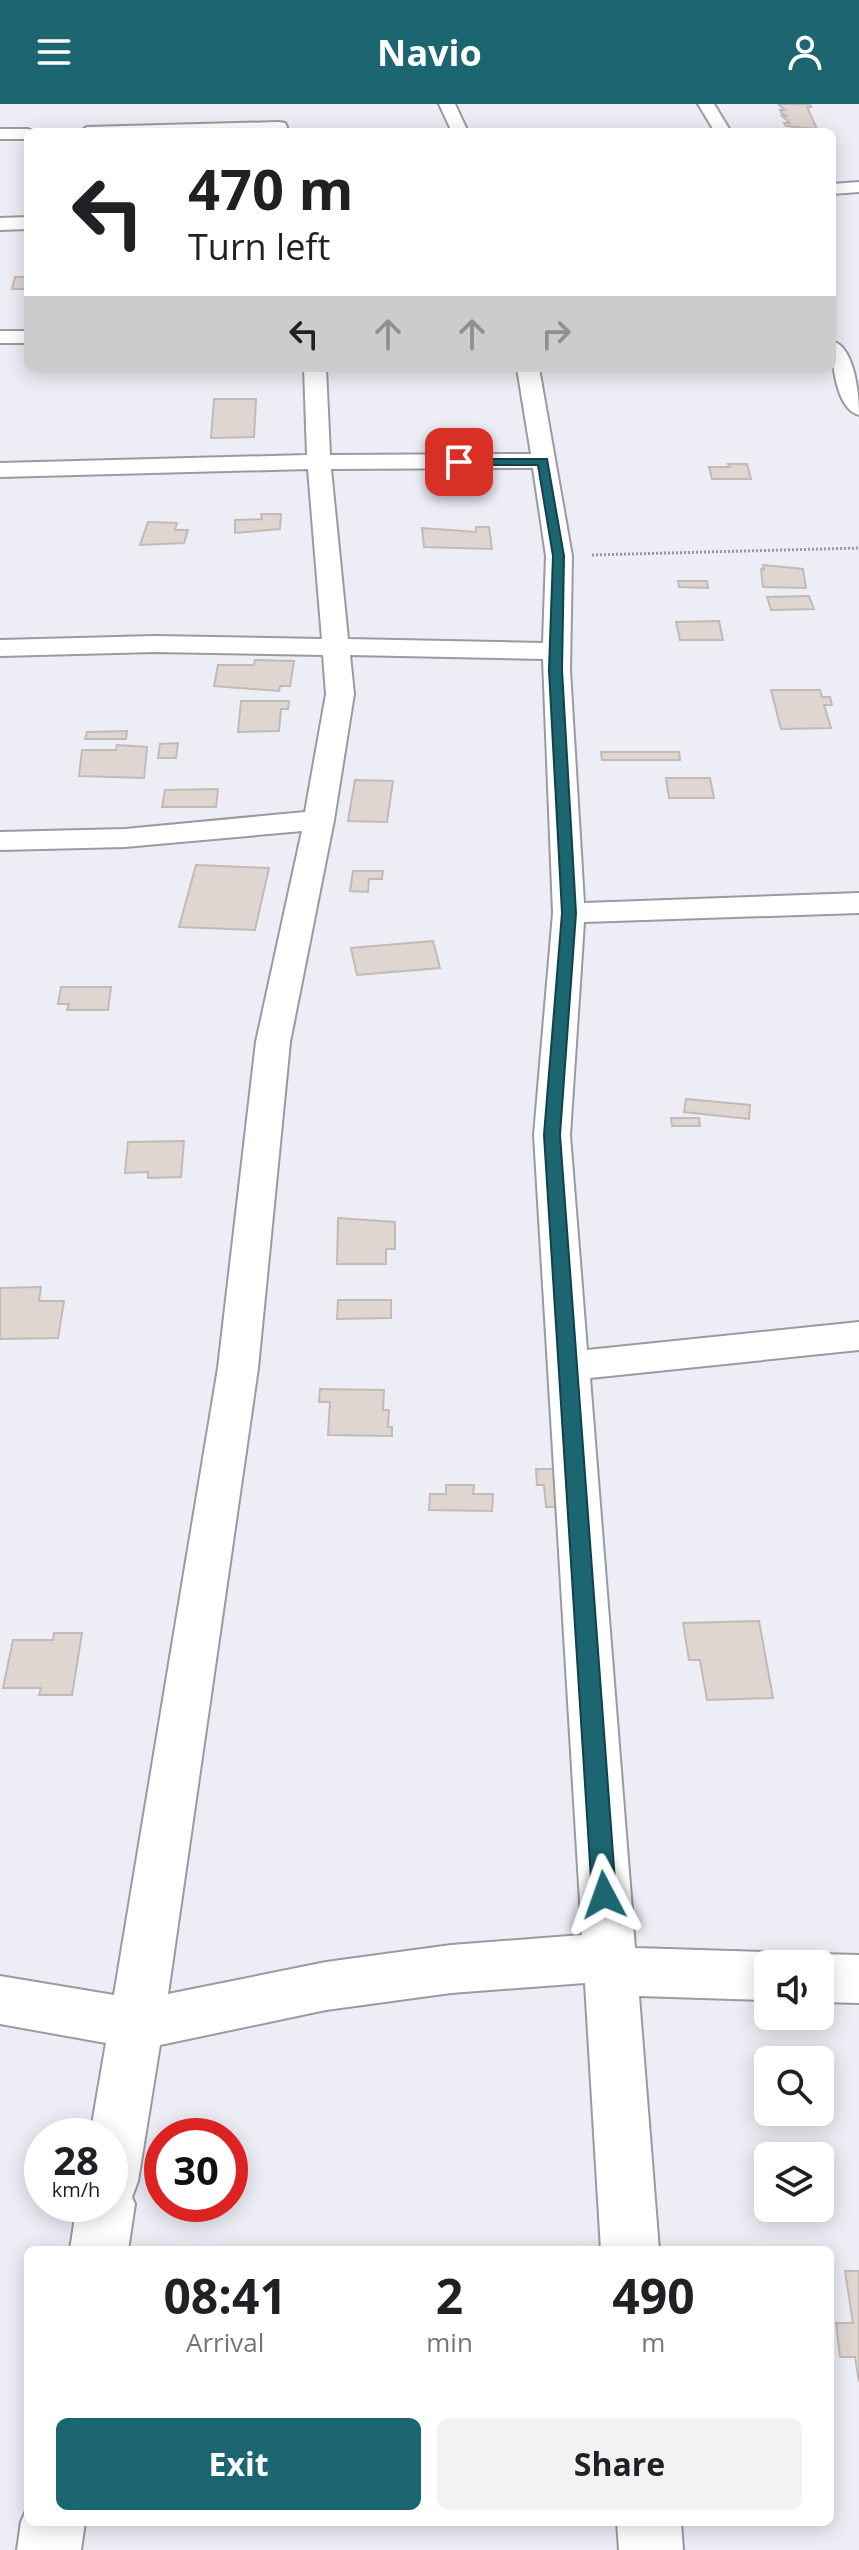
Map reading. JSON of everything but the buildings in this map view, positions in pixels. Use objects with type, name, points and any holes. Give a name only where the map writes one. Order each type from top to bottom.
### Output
[{"type":"street","points":[[279,104],[280,128]]},
{"type":"street","points":[[447,104],[458,128]]},
{"type":"street","points":[[706,104],[721,128]]},
{"type":"street","points":[[0,134],[24,134]]},
{"type":"street","points":[[836,189],[859,187]]},
{"type":"street","points":[[0,224],[24,223]]},
{"type":"street","points":[[0,337],[24,337]]},
{"type":"street","points":[[836,354],[854,384],[859,408]]},
{"type":"street","points":[[120,2118],[238,1368],[273,1042],[319,820],[340,694],[319,463],[315,372]]},
{"type":"street","points":[[529,372],[559,556],[556,651],[569,913],[552,1135],[630,2246]]},
{"type":"street","points":[[0,470],[543,461]]},
{"type":"street","points":[[0,648],[155,644],[556,651]]},
{"type":"street","points":[[0,841],[125,838],[319,820]]},
{"type":"street","points":[[569,913],[859,903]]},
{"type":"street","points":[[569,1366],[859,1336]]},
{"type":"street","points":[[4,2003],[136,2023],[186,2016],[341,1984],[451,1969],[609,1964],[754,1975]]},
{"type":"street","points":[[834,1978],[859,1979]]},
{"type":"street","points":[[100,2246],[103,2222]]},
{"type":"street","points":[[49,2550],[52,2526]]},
{"type":"street","points":[[649,2526],[651,2550]]},
{"type":"path","points":[[559,556],[859,548]]},
{"type":"route","points":[[459,462],[543,461],[559,556],[556,670],[569,913],[552,1135],[604,1895]]}]
